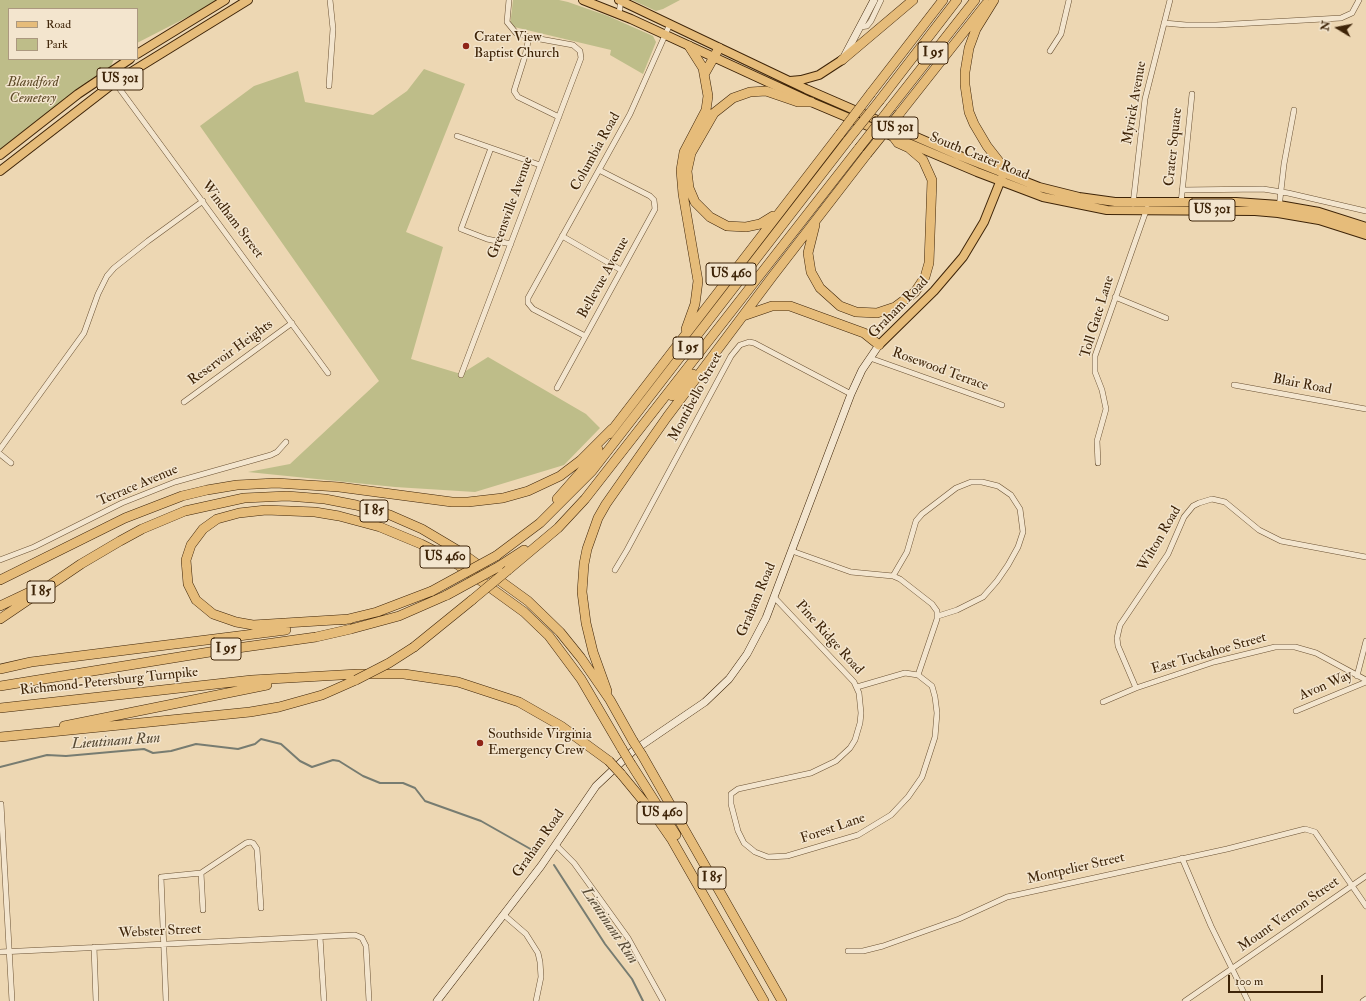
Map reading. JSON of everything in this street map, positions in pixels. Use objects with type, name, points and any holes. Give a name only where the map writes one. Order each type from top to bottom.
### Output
[{"type":"highway","points":[[842,60],[913,0]]},
{"type":"highway","name":"US 460","points":[[514,543],[525,529],[551,505],[586,466],[612,429],[943,0]]},
{"type":"highway","name":"I 95","points":[[0,669],[31,662],[291,629],[350,618],[394,606],[432,591],[496,556],[556,508],[592,471],[957,0]]},
{"type":"highway","name":"I 95","points":[[0,686],[337,632],[399,616],[447,595],[498,567],[543,535],[585,499],[974,0]]},
{"type":"highway","name":"US 460","points":[[610,700],[593,652],[583,607],[582,580],[587,549],[596,523],[606,504],[742,316],[867,154],[989,0]]},
{"type":"highway","points":[[994,0],[976,30],[969,48],[965,72],[965,85],[968,105],[974,124],[987,146],[1001,164],[1002,177]]},
{"type":"highway","points":[[679,342],[695,304],[698,281],[683,194],[681,170],[684,152],[706,110],[708,96],[705,73],[689,46]]},
{"type":"highway","points":[[705,73],[719,48]]},
{"type":"highway","points":[[783,207],[766,221],[754,226],[736,227],[719,223],[701,209],[691,195],[688,181],[688,162],[691,153],[710,118],[721,106],[733,98],[750,92],[766,91],[798,102],[811,102]]},
{"type":"highway","points":[[817,219],[809,243],[809,263],[816,282],[832,300],[840,306],[856,312],[877,313],[895,307],[915,292],[925,277],[929,263],[932,180],[923,160],[909,148],[898,143],[892,135]]},
{"type":"highway","points":[[742,316],[772,306],[790,306],[864,334],[879,345]]},
{"type":"highway","points":[[629,443],[716,351]]},
{"type":"highway","points":[[0,580],[125,518],[182,496],[215,489],[258,483],[299,484],[452,502],[468,502],[502,498],[528,491],[560,476],[581,460],[612,429]]},
{"type":"highway","name":"I 85","points":[[0,619],[81,564],[142,529],[162,520],[227,500],[287,496],[325,499],[356,505],[404,520],[438,537],[459,550],[528,601],[546,617],[571,645],[610,700],[782,1001]]},
{"type":"highway","points":[[0,737],[250,712],[279,707],[322,695],[389,663],[414,647],[558,528],[585,499]]},
{"type":"highway","name":"US 460","points":[[350,618],[253,626],[213,614],[196,600],[188,584],[186,575],[186,560],[191,545],[203,529],[217,519],[239,513],[266,510],[315,512],[339,516],[380,527],[445,556],[524,612],[549,636],[581,679],[631,764],[676,836],[688,866]]},
{"type":"highway","points":[[0,606],[81,564]]},
{"type":"highway","name":"Richmond-Petersburg Turnpike","points":[[0,708],[252,680],[358,674],[404,674],[458,682],[499,694],[537,711],[579,738],[609,761],[621,774],[654,814],[688,866],[764,1001]]},
{"type":"highway","points":[[24,734],[244,688],[332,676]]},
{"type":"main road","name":"US 301","points":[[138,53],[225,0]]},
{"type":"main road","name":"US 301","points":[[0,171],[115,82],[248,0]]},
{"type":"main road","name":"South Crater Road","points":[[583,0],[619,13],[811,102],[1002,177],[1073,196],[1133,207],[1146,211],[1279,209],[1366,235]]},
{"type":"main road","name":"South Crater Road","points":[[620,0],[788,81],[1002,177]]},
{"type":"main road","points":[[788,81],[800,80],[820,75],[842,60],[874,0]]},
{"type":"main road","name":"US 301","points":[[0,155],[66,102],[128,60]]},
{"type":"main road","points":[[66,102],[73,113]]},
{"type":"main road","name":"Graham Road","points":[[437,1001],[556,845],[584,802],[610,771],[633,751],[705,702],[729,678],[757,637],[792,551],[851,394],[870,358],[879,345],[934,291],[963,258],[984,222],[1002,177]]},
{"type":"main road","name":"South Crater Road","points":[[1133,207],[1148,203],[1236,202],[1279,209],[1319,212],[1366,227]]},
{"type":"street","points":[[329,86],[333,29],[330,0]]},
{"type":"street","points":[[509,0],[507,18],[509,26],[516,33],[529,37],[526,56],[514,88],[516,94],[524,100],[559,117]]},
{"type":"street","points":[[619,13],[620,0]]},
{"type":"street","points":[[860,27],[867,26],[871,21],[881,0]]},
{"type":"street","points":[[1050,51],[1061,34],[1069,0]]},
{"type":"street","name":"Myrick Avenue","points":[[1133,207],[1145,99],[1170,0]]},
{"type":"street","points":[[1164,23],[1216,25],[1341,18],[1352,13],[1360,0]]},
{"type":"street","name":"Columbia Road","points":[[585,336],[530,306],[528,298],[630,114],[651,72],[670,24]]},
{"type":"street","name":"Greensville Avenue","points":[[462,374],[581,58],[580,51],[573,45],[529,37]]},
{"type":"street","name":"Windham Street","points":[[108,73],[328,373]]},
{"type":"street","name":"Crater Square","points":[[1181,203],[1192,94]]},
{"type":"street","points":[[1279,209],[1284,164],[1294,110]]},
{"type":"street","points":[[456,136],[540,165]]},
{"type":"street","points":[[491,148],[461,229],[487,239],[511,244]]},
{"type":"street","name":"Bellevue Avenue","points":[[557,388],[656,205],[652,198],[599,170]]},
{"type":"street","points":[[1182,190],[1241,188],[1281,192],[1366,211]]},
{"type":"street","points":[[0,449],[84,333],[98,294],[107,276],[114,268],[148,241],[203,201]]},
{"type":"street","name":"Toll Gate Lane","points":[[1098,463],[1097,441],[1106,409],[1102,390],[1095,372],[1095,356],[1148,203]]},
{"type":"street","points":[[562,236],[621,270]]},
{"type":"street","points":[[1115,296],[1166,318]]},
{"type":"street","name":"Reservoir Heights","points":[[184,402],[292,323]]},
{"type":"street","name":"Montibello Street","points":[[614,570],[627,550],[728,362],[740,345],[748,342],[754,343],[851,394]]},
{"type":"street","name":"Rosewood Terrace","points":[[870,358],[1002,405]]},
{"type":"street","name":"Blair Road","points":[[1234,385],[1366,410]]},
{"type":"street","name":"Terrace Avenue","points":[[0,560],[34,547],[122,503],[175,482],[271,455],[277,452],[286,442]]},
{"type":"street","points":[[0,454],[11,462]]},
{"type":"street","points":[[893,576],[907,552],[916,521],[922,514],[956,488],[971,482],[990,483],[1005,490],[1011,495],[1020,509],[1024,525],[1022,540],[997,581],[986,594],[973,603],[938,616]]},
{"type":"street","name":"Wilton Road","points":[[1136,688],[1118,646],[1117,638],[1120,625],[1168,554],[1184,517],[1188,511],[1199,503],[1212,499],[1225,502],[1259,530],[1281,541],[1366,557]]},
{"type":"street","points":[[792,551],[851,572],[893,576],[900,579],[932,604],[938,616],[918,675],[905,673],[898,674],[857,687]]},
{"type":"street","name":"Pine Ridge Road","points":[[742,788],[819,770],[836,761],[844,755],[855,740],[860,723],[861,702],[857,687],[828,653],[774,597]]},
{"type":"street","points":[[1357,676],[1366,641]]},
{"type":"street","name":"East Tuckahoe Street","points":[[1103,702],[1136,688],[1229,658],[1279,647],[1295,647],[1316,653],[1366,681]]},
{"type":"street","name":"Forest Lane","points":[[742,788],[734,791],[730,798],[734,818],[744,843],[761,856],[777,858],[841,842],[878,825],[891,815],[908,797],[922,777],[932,751],[936,728],[936,697],[928,682],[918,675]]},
{"type":"street","name":"Avon Way","points":[[1296,711],[1366,681]]},
{"type":"street","points":[[1,804],[12,1001]]},
{"type":"street","name":"Montpelier Street","points":[[848,951],[863,951],[883,946],[959,919],[1007,897],[1305,829],[1315,832],[1352,885]]},
{"type":"street","points":[[166,1001],[161,877],[201,874],[246,842],[253,843],[257,849],[261,908]]},
{"type":"street","points":[[556,845],[574,863],[628,938],[663,1001]]},
{"type":"street","points":[[1182,858],[1211,926],[1248,1001]]},
{"type":"street","points":[[201,874],[203,910]]},
{"type":"street","name":"Mount Vernon Street","points":[[1185,1001],[1366,876]]},
{"type":"street","points":[[1352,885],[1366,906]]},
{"type":"street","points":[[504,915],[526,934],[538,953],[541,978],[536,1001]]},
{"type":"street","name":"Webster Street","points":[[0,952],[354,935],[364,940],[367,950],[369,1001]]},
{"type":"street","points":[[320,937],[324,1001]]},
{"type":"street","points":[[94,947],[96,1001]]},
{"type":"green space","name":"Blandford Cemetery","points":[[0,0],[216,0],[207,7],[138,42],[138,8],[8,8],[8,60],[114,60],[108,73],[0,159]]},
{"type":"green space","points":[[513,0],[559,0],[568,2],[608,16],[653,36],[656,42],[643,74],[610,55],[611,50],[510,26]]},
{"type":"green space","points":[[632,0],[680,0],[656,11]]},
{"type":"green space","points":[[424,69],[465,84],[406,232],[443,247],[411,359],[461,374],[488,357],[586,414],[600,428],[564,465],[475,492],[395,487],[248,472],[290,464],[379,381],[200,126],[254,86],[298,71],[305,102],[373,115],[407,91]]},
{"type":"waterway","name":"Lieutinant Run","points":[[0,767],[47,755],[66,756],[144,749],[153,753],[171,751],[196,744],[238,749],[255,744],[261,739],[281,744],[300,761],[312,767],[333,760],[339,761],[363,776],[380,783],[403,783],[415,788],[425,801],[481,821],[534,851]]},
{"type":"waterway","name":"Lieutinant Run","points":[[554,865],[605,944],[632,979],[643,1001]]},
{"type":"place","name":"Crater View Baptist Church","points":[[466,46]]},
{"type":"place","name":"Southside Virginia Emergency Crew","points":[[480,743]]}]
